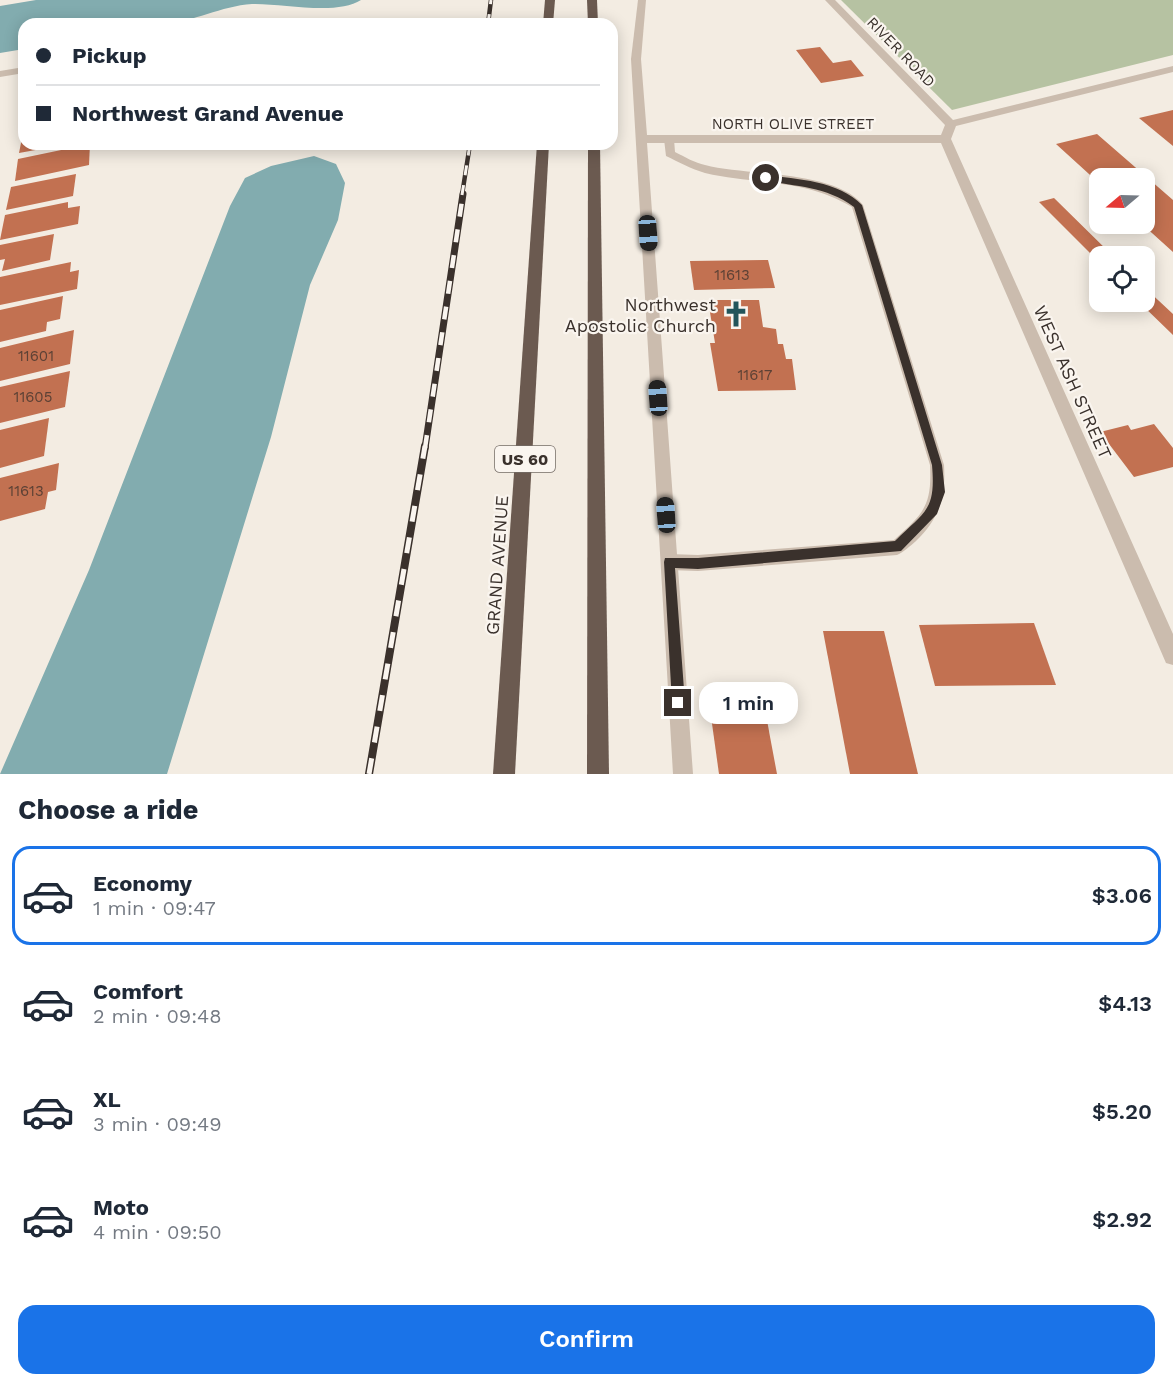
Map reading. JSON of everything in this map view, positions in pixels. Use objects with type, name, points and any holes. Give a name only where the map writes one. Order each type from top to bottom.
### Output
[{"type":"highway","points":[[548,18],[550,0]]},
{"type":"highway","points":[[592,0],[593,18]]},
{"type":"highway","name":"GRAND AVENUE","points":[[504,774],[524,495],[543,150]]},
{"type":"highway","points":[[594,150],[598,774]]},
{"type":"street","name":"RIVER ROAD","points":[[830,0],[951,124]]},
{"type":"street","points":[[636,59],[683,774]]},
{"type":"street","points":[[945,139],[951,124],[1173,69]]},
{"type":"street","points":[[0,74],[18,71]]},
{"type":"street","name":"NORTH OLIVE STREET","points":[[642,139],[945,139]]},
{"type":"street","name":"WEST ASH STREET","points":[[945,139],[1173,656]]},
{"type":"lane","points":[[636,59],[642,0]]},
{"type":"lane","points":[[669,139],[670,154],[702,168],[810,183],[846,196],[858,205],[937,465],[940,492],[933,511],[897,547],[698,563],[669,562]]},
{"type":"green space","points":[[841,0],[1173,0],[1173,55],[952,110]]},
{"type":"water","points":[[36,0],[361,0],[351,5],[324,8],[264,4],[241,5],[192,18],[18,18],[18,50],[0,53],[0,6]]},
{"type":"water","points":[[314,156],[336,164],[345,183],[338,220],[310,285],[271,437],[167,774],[0,774],[89,570],[230,206],[245,178],[271,166]]},
{"type":"building","points":[[820,47],[833,63],[851,60],[864,76],[821,83],[796,50]]},
{"type":"building","points":[[1173,110],[1173,146],[1139,118]]},
{"type":"building","points":[[1097,134],[1136,168],[1089,168],[1089,174],[1056,144]]},
{"type":"building","points":[[20,150],[36,150],[19,153]]},
{"type":"building","points":[[61,150],[90,150],[89,165],[15,181],[18,159]]},
{"type":"building","points":[[76,174],[73,196],[6,210],[11,187]]},
{"type":"building","points":[[1155,184],[1173,200],[1173,252],[1153,234],[1155,234]]},
{"type":"building","points":[[1054,198],[1103,246],[1089,246],[1089,252],[1039,202]]},
{"type":"building","points":[[68,202],[68,208],[80,206],[78,224],[0,240],[5,215]]},
{"type":"building","points":[[54,234],[50,260],[2,271],[5,259],[0,260],[0,245]]},
{"type":"building","points":[[768,260],[775,288],[694,290],[690,261]]},
{"type":"building","points":[[71,262],[70,272],[79,270],[77,289],[0,305],[0,277]]},
{"type":"building","points":[[63,296],[60,319],[47,322],[46,331],[0,342],[0,310]]},
{"type":"building","points":[[1155,297],[1173,314],[1173,335],[1149,312],[1155,312]]},
{"type":"building","points":[[708,300],[759,300],[763,327],[776,329],[778,344],[783,344],[786,359],[792,359],[796,390],[718,391],[710,343],[715,343]]},
{"type":"building","points":[[74,330],[70,364],[0,381],[0,348]]},
{"type":"building","points":[[70,371],[65,407],[0,423],[0,387]]},
{"type":"building","points":[[49,418],[44,456],[0,468],[0,430]]},
{"type":"building","points":[[1154,424],[1173,448],[1173,467],[1134,477],[1100,432],[1128,425],[1131,430]]},
{"type":"building","points":[[59,463],[56,490],[48,492],[45,509],[0,521],[0,478]]},
{"type":"building","points":[[1034,623],[1056,685],[935,686],[919,625]]},
{"type":"building","points":[[823,631],[884,631],[918,774],[850,774]]},
{"type":"building","points":[[763,699],[777,774],[719,774],[709,702]]},
{"type":"railway","points":[[489,18],[491,0]]},
{"type":"railway","points":[[462,195],[469,150]]},
{"type":"railway","points":[[425,448],[463,194]]},
{"type":"railway","points":[[369,774],[425,446]]},
{"type":"place","name":"Northwest Apostolic Church","points":[[736,314]]},
{"type":"route","points":[[678,703],[669,562],[698,563],[897,547],[933,511],[940,492],[937,465],[858,205],[846,196],[810,183],[766,178]]}]
